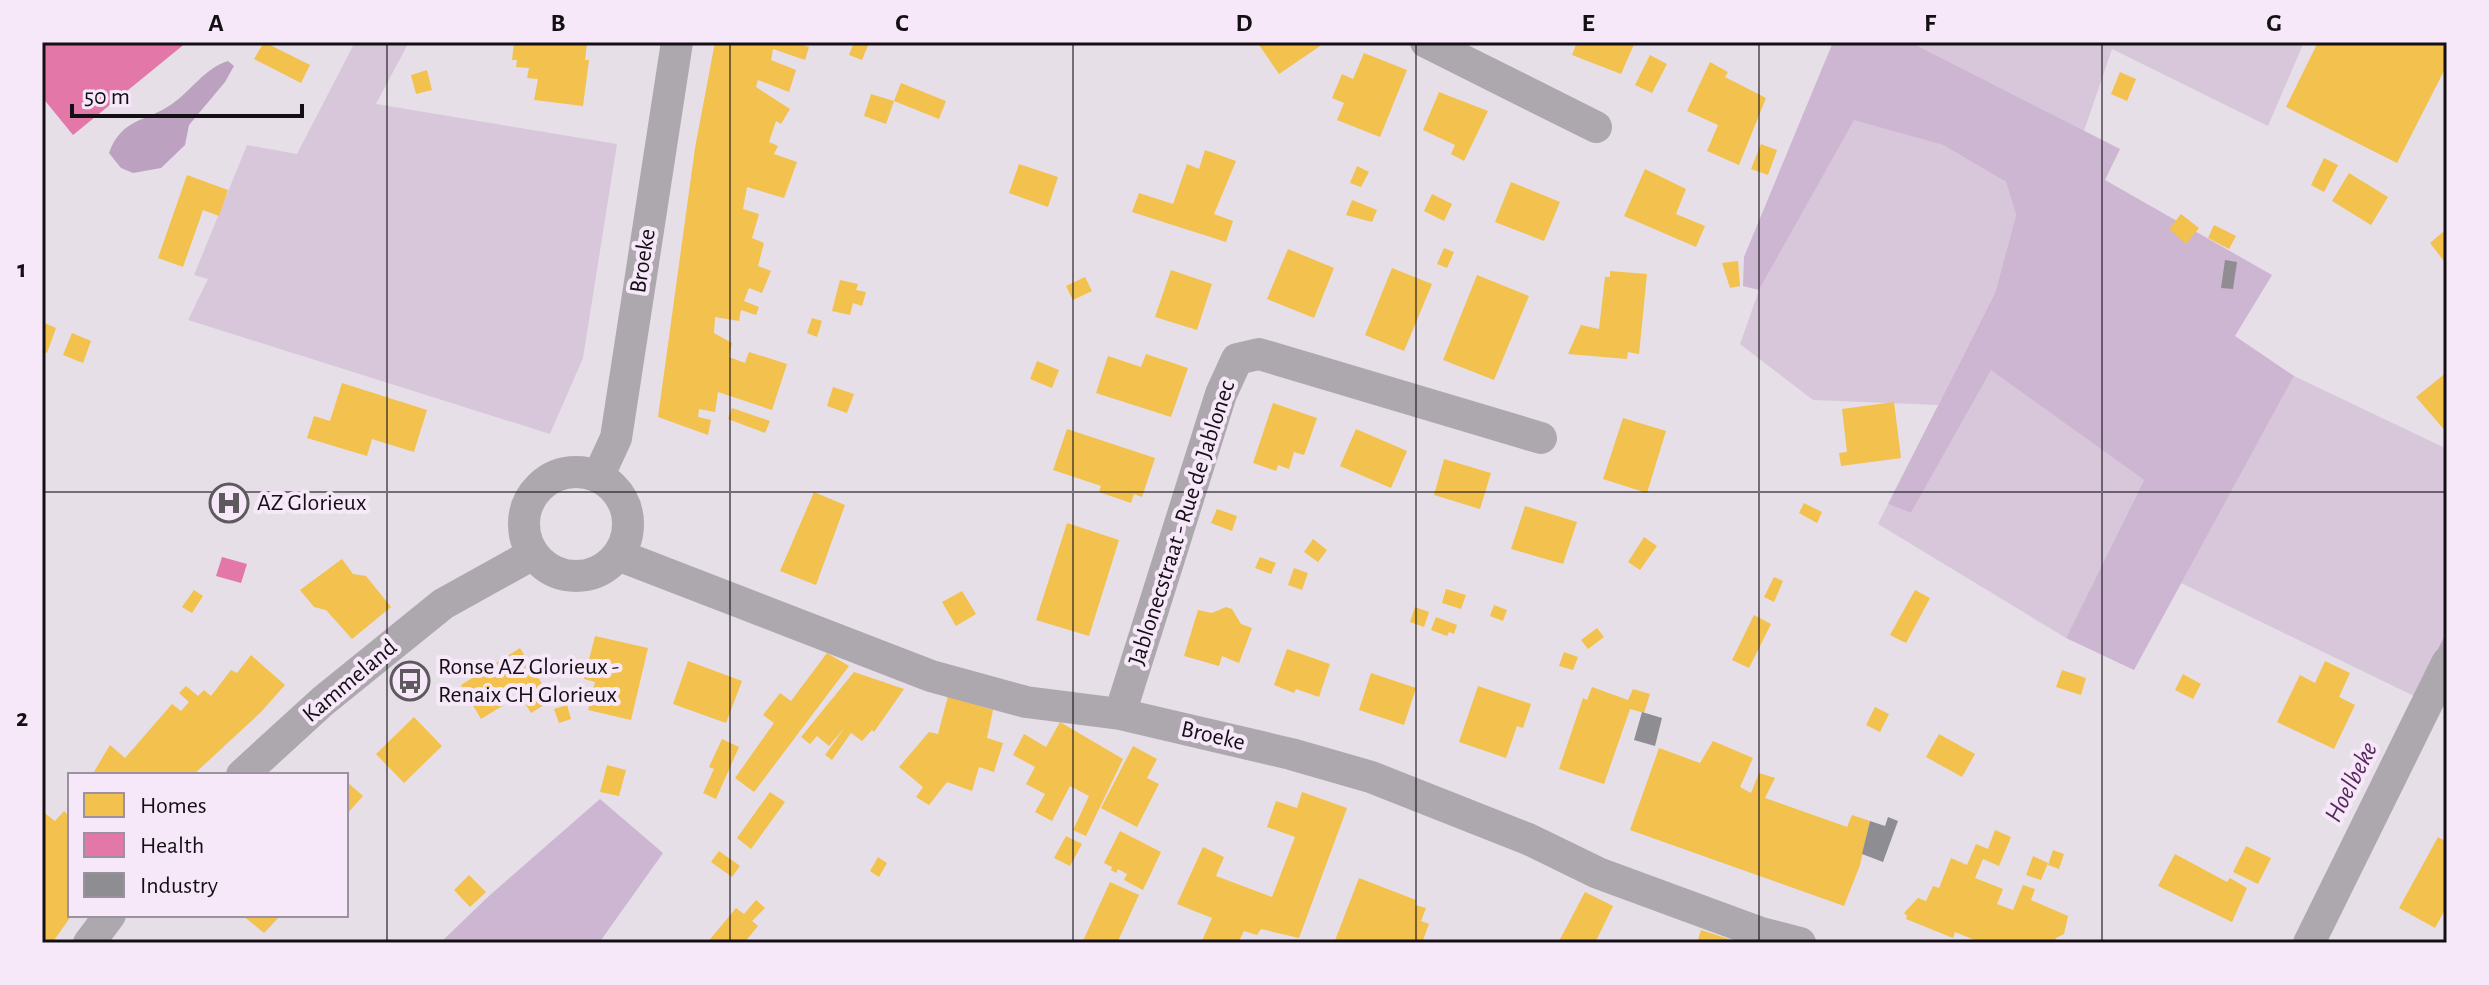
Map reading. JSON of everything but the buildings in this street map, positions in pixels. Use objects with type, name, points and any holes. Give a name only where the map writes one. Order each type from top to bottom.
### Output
[{"type":"street","name":"Broeke","points":[[598,477],[616,438],[677,42]]},
{"type":"street","points":[[1426,42],[1596,127]]},
{"type":"street","name":"Jablonecstraat - Rue de Jablonec","points":[[1120,714],[1221,394],[1237,359],[1259,354],[1541,438]]},
{"type":"street","points":[[581,472],[598,477],[618,492],[626,510],[628,529],[618,555],[605,568],[579,576],[554,571],[533,554],[525,532],[526,509],[538,488],[547,480],[581,472]]},
{"type":"street","name":"Kammeland","points":[[244,773],[323,701],[443,604],[533,554]]},
{"type":"street","name":"Broeke","points":[[618,555],[931,676],[1026,702],[1120,714],[1291,754],[1371,777],[1528,839],[1598,873],[1761,933],[1800,943]]},
{"type":"street","points":[[2309,943],[2447,663]]},
{"type":"street","points":[[89,943],[108,917]]},
{"type":"shaded area","points":[[355,42],[409,42],[376,104],[617,144],[583,358],[550,434],[188,320],[208,279],[194,275],[247,145],[297,154]]},
{"type":"shaded area","points":[[1833,42],[1910,42],[2120,149],[2105,180],[2272,275],[2235,336],[2294,376],[2134,670],[2066,638],[2144,480],[1991,370],[1911,513],[1888,504],[1995,293],[2016,215],[2006,182],[1943,145],[1854,120],[1759,290],[1743,286],[1744,257]]},
{"type":"shaded area","points":[[1910,42],[2304,42],[2268,126],[2112,49],[2084,131]]},
{"type":"shaded area","points":[[228,61],[234,66],[225,82],[189,125],[185,145],[161,168],[133,173],[121,168],[109,153],[114,141],[128,126],[163,110],[205,74]]},
{"type":"shaded area","points":[[1853,119],[1943,145],[2006,182],[2016,215],[1995,293],[1938,405],[1813,400],[1740,344],[1759,290]]},
{"type":"shaded area","points":[[1991,369],[2144,480],[2066,638],[1878,524],[1888,504],[1911,513]]},
{"type":"shaded area","points":[[2294,376],[2447,449],[2447,632],[2414,696],[2181,583]]},
{"type":"shaded area","points":[[600,799],[663,853],[599,943],[441,942],[490,895]]},
{"type":"waterway","name":"Hoelbeke","points":[[2438,659],[2447,641]]},
{"type":"place","name":"AZ Glorieux","points":[[229,503]]},
{"type":"place","name":"Ronse AZ Glorieux - Renaix CH Glorieux","points":[[410,681]]}]
